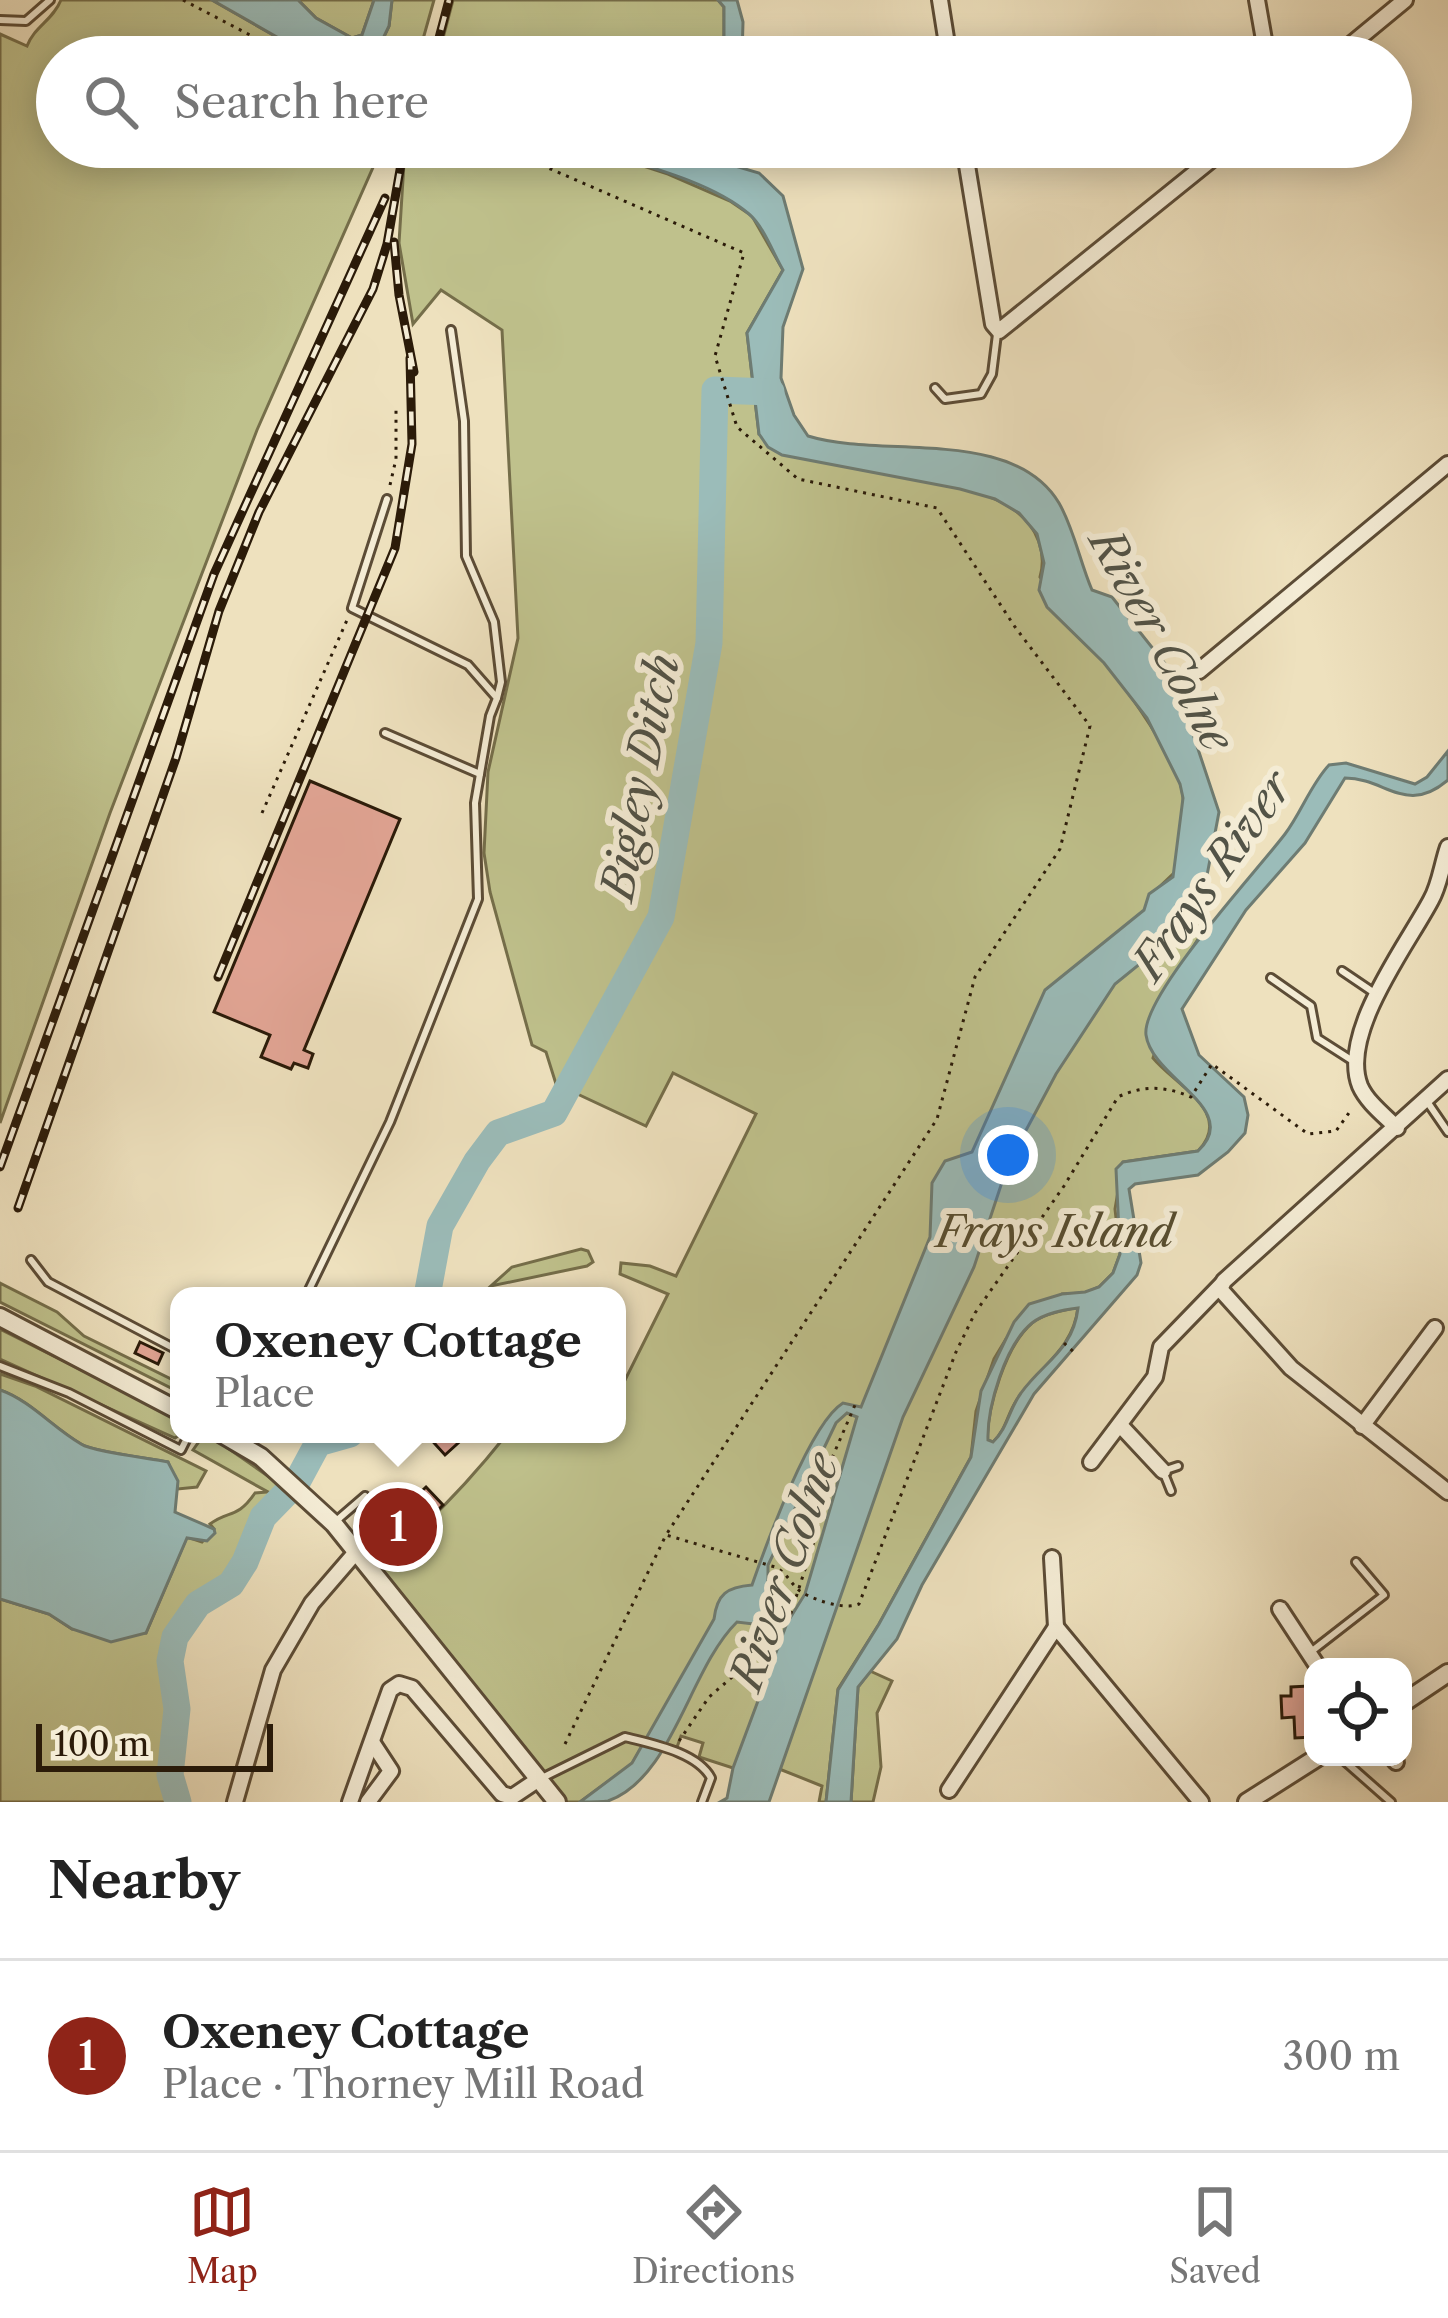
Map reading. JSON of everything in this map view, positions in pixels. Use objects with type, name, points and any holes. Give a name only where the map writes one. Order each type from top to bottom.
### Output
[{"type":"street","points":[[940,0],[946,36]]},
{"type":"street","points":[[1257,0],[1263,36]]},
{"type":"street","points":[[1361,36],[1405,0]]},
{"type":"street","points":[[968,168],[998,331],[1201,168]]},
{"type":"street","points":[[1198,671],[1448,464]]},
{"type":"street","points":[[1396,1127],[1360,1093],[1363,1032],[1376,994],[1431,900],[1448,847]]},
{"type":"street","points":[[1091,1462],[1155,1377],[1161,1347],[1222,1284],[1448,1079]]},
{"type":"street","points":[[1222,1284],[1220,1294],[1291,1368],[1448,1492]]},
{"type":"street","points":[[0,1317],[170,1406]]},
{"type":"street","points":[[1362,1426],[1435,1328]]},
{"type":"street","points":[[1121,1426],[1171,1468]]},
{"type":"street","points":[[239,1443],[262,1457],[334,1524],[556,1800]]},
{"type":"street","points":[[235,1802],[273,1670],[312,1603],[356,1552]]},
{"type":"street","points":[[1052,1558],[1056,1628],[1201,1802]]},
{"type":"street","points":[[1280,1610],[1313,1658]]},
{"type":"street","points":[[949,1790],[1056,1628]]},
{"type":"street","points":[[1412,1697],[1448,1673]]},
{"type":"street","points":[[350,1802],[390,1690],[399,1684],[407,1685],[502,1794],[512,1797],[539,1779]]},
{"type":"street","points":[[368,1802],[391,1772],[372,1742]]},
{"type":"street","points":[[1247,1802],[1304,1766]]},
{"type":"lane","points":[[0,20],[26,22],[50,0]]},
{"type":"lane","points":[[310,1287],[389,1122],[478,899],[474,836],[480,774],[501,682],[494,622],[466,556],[464,421],[451,329]]},
{"type":"lane","points":[[935,388],[945,399],[981,394],[992,374],[998,331]]},
{"type":"lane","points":[[387,499],[352,608],[468,665],[497,698]]},
{"type":"lane","points":[[385,733],[480,774]]},
{"type":"lane","points":[[1342,971],[1376,994]]},
{"type":"lane","points":[[1271,978],[1311,1006],[1317,1038],[1359,1064]]},
{"type":"lane","points":[[1426,1100],[1448,1132]]},
{"type":"lane","points":[[31,1260],[48,1282],[170,1346]]},
{"type":"lane","points":[[0,1366],[69,1393],[181,1450],[184,1443]]},
{"type":"lane","points":[[1171,1468],[1171,1491]]},
{"type":"lane","points":[[334,1524],[365,1496]]},
{"type":"lane","points":[[1316,1658],[1384,1594],[1356,1562]]},
{"type":"lane","points":[[539,1779],[620,1737],[632,1738],[705,1767],[711,1778],[702,1802]]},
{"type":"lane","points":[[1350,1766],[1390,1802]]},
{"type":"path","points":[[183,0],[252,36]]},
{"type":"path","points":[[548,168],[744,253],[715,356],[736,427],[798,479],[937,508],[1015,627],[1090,726],[1060,849],[975,977],[937,1119],[667,1535],[565,1744]]},
{"type":"path","points":[[387,499],[396,459],[396,410]]},
{"type":"path","points":[[262,814],[352,608]]},
{"type":"path","points":[[667,1535],[775,1567],[799,1591],[848,1608],[859,1604],[975,1313],[1064,1186],[1118,1097],[1131,1090],[1170,1089],[1191,1096],[1212,1064],[1308,1134],[1336,1131],[1351,1110]]},
{"type":"path","points":[[1064,1343],[1076,1354]]},
{"type":"path","points":[[676,1750],[694,1714],[791,1610],[816,1535],[832,1459],[854,1405]]},
{"type":"green space","points":[[61,0],[212,0],[275,36],[36,36],[36,168],[373,168],[257,430],[110,813],[0,1123],[0,34],[27,46]]},
{"type":"green space","points":[[298,0],[374,0],[362,35],[348,36],[316,18]]},
{"type":"green space","points":[[392,0],[434,0],[424,36],[384,36]]},
{"type":"green space","points":[[453,0],[718,0],[724,7],[724,36],[444,36]]},
{"type":"green space","name":"Frays Island","points":[[404,168],[650,168],[730,201],[752,216],[783,270],[747,333],[759,434],[971,491],[1017,512],[1039,541],[1040,577],[1145,717],[1177,775],[1183,815],[1176,871],[1155,891],[1205,928],[1187,957],[1153,1058],[1198,1100],[1210,1124],[1208,1137],[1198,1151],[1123,1162],[1115,1209],[1120,1254],[1113,1273],[1085,1293],[1062,1294],[1006,1339],[994,1359],[976,1411],[971,1457],[838,1689],[826,1802],[819,1802],[822,1786],[782,1770],[733,1768],[699,1757],[703,1743],[681,1736],[676,1750],[644,1743],[632,1764],[580,1802],[559,1802],[373,1568],[444,1506],[500,1443],[626,1443],[626,1378],[668,1294],[620,1274],[621,1263],[650,1266],[676,1276],[756,1114],[673,1073],[646,1126],[556,1084],[546,1052],[532,1045],[490,892],[484,853],[488,772],[518,638],[502,330],[441,290],[413,324],[399,243]]},
{"type":"green space","points":[[588,1251],[593,1262],[587,1266],[491,1286],[512,1267]]},
{"type":"green space","points":[[0,1283],[57,1312],[84,1336],[170,1379],[170,1387],[0,1302]]},
{"type":"green space","points":[[1078,1307],[1070,1335],[1016,1401],[997,1437],[993,1442],[987,1440],[1000,1378],[1022,1333],[1043,1317]]},
{"type":"green space","points":[[0,1329],[170,1414],[170,1436],[0,1359]]},
{"type":"green space","points":[[0,1374],[35,1386],[206,1471],[197,1487],[178,1489],[168,1462],[87,1447],[0,1390]]},
{"type":"green space","points":[[198,1443],[220,1443],[285,1488],[259,1512],[242,1560],[229,1579],[189,1609],[172,1668],[175,1683],[171,1684],[167,1777],[173,1802],[0,1802],[0,1599],[49,1614],[72,1629],[146,1633],[187,1537],[202,1542],[214,1529],[210,1524],[238,1511],[255,1493],[268,1492],[193,1450]]},
{"type":"green space","points":[[870,1671],[892,1681],[877,1713],[881,1767],[873,1802],[851,1802],[858,1687]]},
{"type":"water","points":[[212,0],[298,0],[316,18],[348,36],[275,36]]},
{"type":"water","points":[[374,0],[392,0],[384,36],[359,36]]},
{"type":"water","points":[[718,0],[737,0],[743,36],[724,36],[724,7]]},
{"type":"water","points":[[654,168],[742,168],[759,173],[783,196],[803,269],[783,327],[781,378],[794,415],[808,436],[979,454],[1011,463],[1038,479],[1059,503],[1092,590],[1112,597],[1170,670],[1219,812],[1205,886],[1196,904],[1146,959],[1115,984],[1056,1074],[1008,1164],[974,1267],[903,1417],[769,1802],[720,1802],[727,1798],[733,1768],[787,1623],[805,1594],[857,1417],[847,1413],[836,1423],[768,1565],[768,1588],[788,1601],[786,1618],[770,1626],[737,1622],[720,1642],[649,1770],[630,1789],[608,1801],[580,1802],[632,1763],[714,1619],[721,1598],[730,1590],[752,1585],[790,1486],[830,1415],[843,1403],[861,1407],[930,1237],[932,1183],[945,1161],[972,1152],[1045,990],[1144,910],[1149,894],[1173,877],[1183,798],[1147,718],[1104,663],[1047,607],[1039,590],[1044,563],[1037,534],[1019,513],[995,499],[960,489],[782,455],[768,447],[759,434],[747,333],[783,270],[754,219],[733,202]]},
{"type":"water","points":[[1448,751],[1448,780],[1420,795],[1345,778],[1305,843],[1246,910],[1182,1009],[1199,1055],[1244,1097],[1245,1133],[1198,1175],[1135,1184],[1129,1189],[1141,1263],[1137,1275],[1034,1394],[922,1585],[897,1639],[858,1687],[851,1802],[826,1802],[838,1690],[971,1457],[981,1391],[1014,1322],[1029,1304],[1099,1287],[1113,1273],[1120,1254],[1116,1169],[1123,1162],[1198,1151],[1209,1136],[1210,1121],[1203,1107],[1163,1066],[1146,1035],[1162,992],[1285,834],[1329,765],[1346,763],[1415,784]],"holes":[[[1078,1308],[1064,1346],[1021,1393],[998,1437],[988,1440],[999,1377],[1022,1333],[1043,1317]]]},
{"type":"water","points":[[0,1390],[87,1447],[168,1462],[178,1481],[175,1512],[214,1529],[207,1541],[187,1538],[146,1633],[111,1642],[72,1629],[49,1614],[0,1599]]},
{"type":"building","points":[[310,781],[400,819],[304,1050],[313,1054],[308,1068],[294,1063],[291,1069],[261,1057],[270,1035],[214,1012]]},
{"type":"building","points":[[140,1342],[163,1353],[158,1364],[135,1353]]},
{"type":"building","points":[[434,1443],[458,1443],[445,1455]]},
{"type":"building","points":[[426,1487],[443,1505],[425,1523],[420,1518],[392,1541],[383,1530]]},
{"type":"building","points":[[1304,1686],[1304,1738],[1295,1738],[1294,1717],[1282,1718],[1281,1696],[1291,1696],[1291,1687]]},
{"type":"waterway","name":"Bigley Ditch","points":[[429,1287],[440,1226],[477,1161],[498,1133],[554,1113],[661,917],[709,643],[715,390],[771,392]]},
{"type":"waterway","name":"Bigley Ditch","points":[[178,1802],[170,1775],[177,1709],[170,1661],[175,1637],[198,1604],[231,1584],[263,1517],[297,1482],[318,1443]]},
{"type":"railway","points":[[440,36],[449,0]]},
{"type":"railway","points":[[18,1208],[176,758],[219,611],[259,512],[373,289],[387,244],[400,168]]},
{"type":"railway","points":[[0,1167],[214,574],[385,198]]},
{"type":"railway","points":[[394,242],[414,372]]},
{"type":"railway","points":[[218,977],[395,548],[412,444],[410,358]]},
{"type":"place","name":"Oxeney Cottage","points":[[398,1527]]},
{"type":"water label","name":"River Colne","points":[[1162,640]]},
{"type":"water label","name":"Frays River","points":[[1212,875]]},
{"type":"water label","name":"River Colne","points":[[784,1571]]}]
